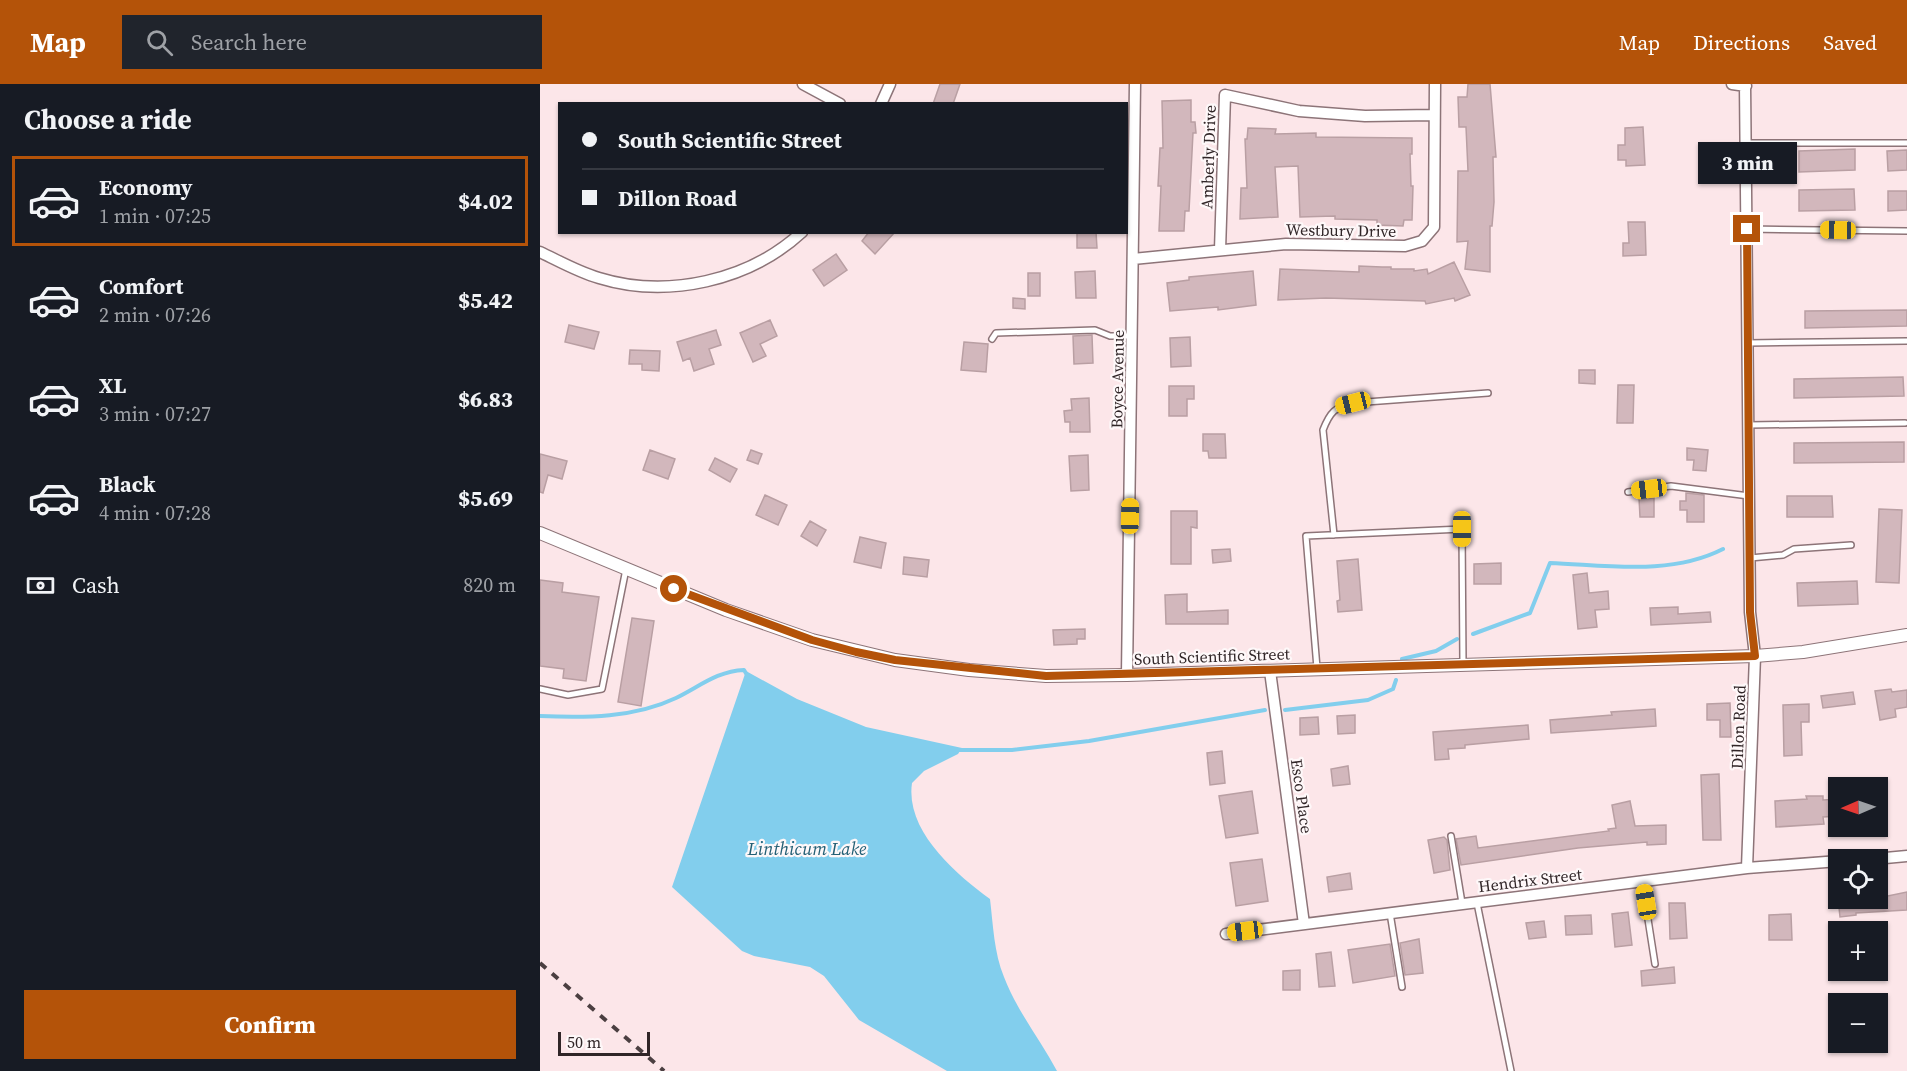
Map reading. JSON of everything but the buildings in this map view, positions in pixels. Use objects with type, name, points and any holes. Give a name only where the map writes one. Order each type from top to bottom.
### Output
[{"type":"street","points":[[803,84],[836,102]]},
{"type":"street","points":[[882,102],[890,84]]},
{"type":"street","name":"Boyce Avenue","points":[[1127,675],[1135,84]]},
{"type":"street","name":"Westbury Drive","points":[[1133,259],[1286,244],[1405,246],[1422,241],[1434,227],[1435,84]]},
{"type":"street","points":[[1732,84],[1746,85]]},
{"type":"street","name":"Dillon Road","points":[[1746,85],[1750,612],[1755,656],[1748,868]]},
{"type":"street","name":"Amberly Drive","points":[[1220,250],[1225,95],[1299,111],[1365,116],[1434,115]]},
{"type":"street","points":[[540,252],[598,278],[647,287],[672,287],[724,277],[752,266],[799,234]]},
{"type":"street","name":"South Scientific Street","points":[[540,533],[726,610],[812,640],[895,660],[1046,676],[1755,656],[1803,652],[1907,635]]},
{"type":"street","name":"Esco Place","points":[[1270,671],[1304,924]]},
{"type":"street","points":[[1888,858],[1907,856]]},
{"type":"street","name":"Hendrix Street","points":[[1226,934],[1748,868],[1828,862]]},
{"type":"lane","points":[[1746,143],[1907,142]]},
{"type":"lane","points":[[1747,229],[1907,231]]},
{"type":"lane","points":[[992,339],[996,333],[1067,330],[1095,330],[1110,336],[1133,336]]},
{"type":"lane","points":[[1748,343],[1907,341]]},
{"type":"lane","points":[[1334,535],[1323,430],[1329,415],[1337,407],[1353,403],[1488,393]]},
{"type":"lane","points":[[1749,425],[1905,423]]},
{"type":"lane","points":[[1628,492],[1671,486],[1749,496]]},
{"type":"lane","points":[[1317,669],[1306,536],[1462,529],[1463,665]]},
{"type":"lane","points":[[1750,558],[1783,555],[1794,549],[1851,545]]},
{"type":"lane","points":[[540,689],[568,695],[602,689],[626,569]]},
{"type":"lane","points":[[1451,836],[1462,903]]},
{"type":"lane","points":[[1642,881],[1655,964]]},
{"type":"lane","points":[[1476,901],[1511,1071]]},
{"type":"lane","points":[[1390,913],[1402,987]]},
{"type":"water","name":"Linthicum Lake","points":[[746,671],[797,699],[866,727],[962,748],[958,754],[924,771],[912,783],[912,801],[916,818],[936,850],[962,877],[990,899],[996,948],[1004,977],[1015,1002],[1057,1071],[947,1071],[859,1020],[824,976],[810,967],[754,956],[742,951],[672,887]]},
{"type":"waterway","points":[[1473,634],[1530,613],[1550,563],[1616,567],[1660,566],[1682,563],[1723,549]]},
{"type":"waterway","points":[[1402,659],[1436,651],[1457,639]]},
{"type":"waterway","points":[[540,716],[610,715],[644,710],[676,698],[725,673],[744,670],[747,675]]},
{"type":"waterway","points":[[1285,710],[1368,700],[1393,689],[1396,680]]},
{"type":"waterway","points":[[956,750],[1012,750],[1089,741],[1265,710]]},
{"type":"railway","points":[[540,963],[664,1071]]},
{"type":"route","points":[[674,589],[812,640],[856,652],[969,670],[1046,676],[1755,656],[1750,612],[1747,229]]}]
